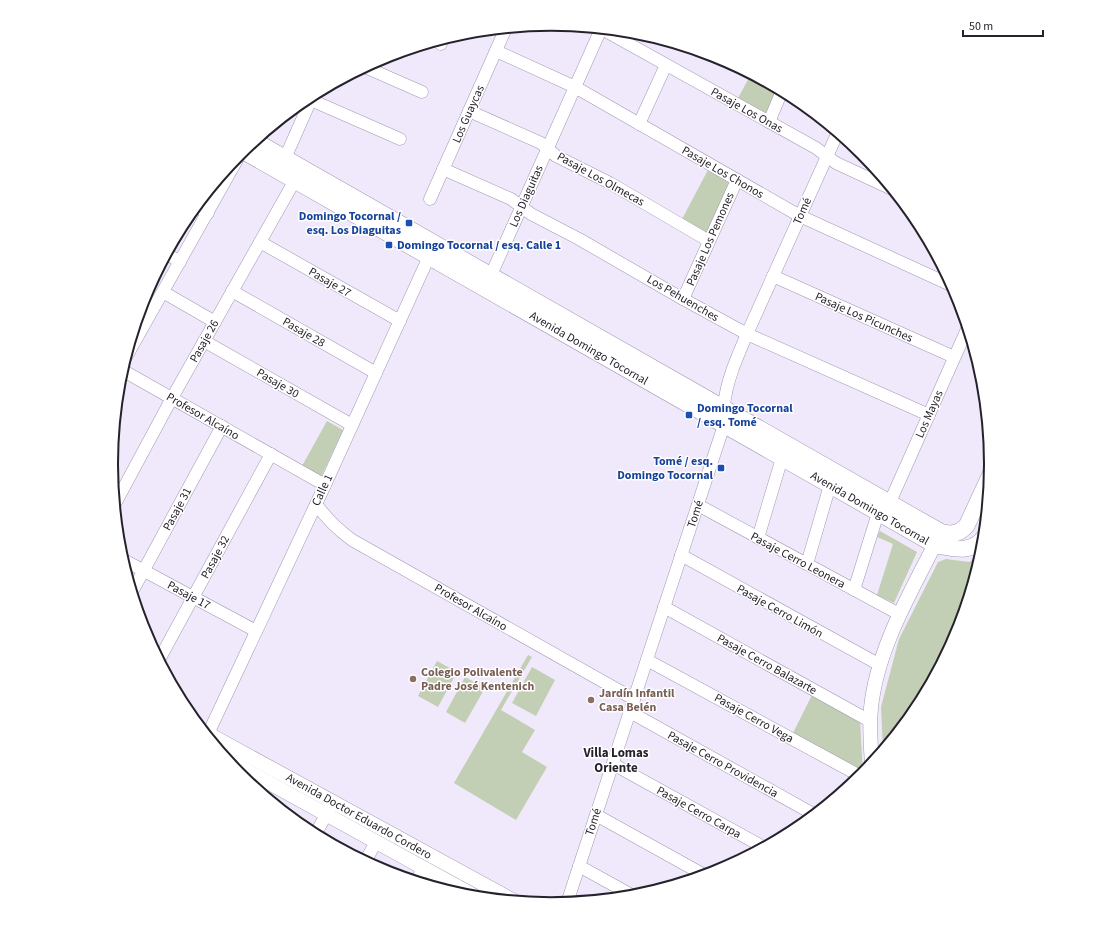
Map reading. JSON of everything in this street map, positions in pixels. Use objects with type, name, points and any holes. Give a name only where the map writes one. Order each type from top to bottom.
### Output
[{"type":"main road","name":"Avenida Domingo Tocornal","points":[[259,145],[282,165],[295,180],[432,250],[491,275],[723,408],[884,507],[938,538]]},
{"type":"main road","name":"Avenida Domingo Tocornal","points":[[250,154],[282,165],[432,250],[724,425],[830,485],[884,507]]},
{"type":"main road","points":[[938,538],[957,533],[968,525],[984,488]]},
{"type":"main road","points":[[938,538],[961,548],[970,548],[978,543]]},
{"type":"street","name":"Los Guaycas","points":[[430,199],[503,34]]},
{"type":"street","name":"Los Diaguitas","points":[[491,275],[600,34]]},
{"type":"street","name":"Pasaje Los Onas","points":[[614,36],[816,148],[836,163],[880,183]]},
{"type":"street","name":"Pasaje Los Chonos","points":[[496,51],[575,87],[800,216],[944,282]]},
{"type":"street","points":[[639,124],[666,65]]},
{"type":"street","points":[[372,70],[422,92]]},
{"type":"street","points":[[769,122],[780,96]]},
{"type":"street","points":[[317,100],[400,139]]},
{"type":"street","points":[[282,165],[308,106]]},
{"type":"street","name":"Pasaje Los Olmecas","points":[[469,111],[541,143],[556,156],[610,183],[709,241]]},
{"type":"street","name":"Tomé","points":[[569,897],[724,425],[723,408],[732,374],[747,334],[835,138]]},
{"type":"street","name":"Los Pehuenches","points":[[443,169],[511,199],[531,214],[579,239],[747,334],[929,415]]},
{"type":"street","points":[[148,307],[163,292],[229,175]]},
{"type":"street","name":"Pasaje 26","points":[[119,496],[172,398],[295,180]]},
{"type":"street","name":"Pasaje Los Pemones","points":[[683,299],[736,180]]},
{"type":"street","points":[[202,209],[208,213]]},
{"type":"street","name":"Pasaje 27","points":[[260,242],[400,321]]},
{"type":"street","name":"Calle 1","points":[[209,729],[325,485],[432,250]]},
{"type":"street","points":[[171,257],[180,262]]},
{"type":"street","name":"Pasaje Los Picunches","points":[[773,276],[954,357]]},
{"type":"street","name":"Pasaje 28","points":[[232,291],[376,373]]},
{"type":"street","points":[[163,292],[215,322]]},
{"type":"street","name":"Los Mayas","points":[[854,590],[884,507],[929,415],[965,334]]},
{"type":"street","name":"Pasaje 30","points":[[204,341],[352,425]]},
{"type":"street","name":"Profesor Alcaíno","points":[[128,373],[325,485]]},
{"type":"street","name":"Pasaje 31","points":[[136,586],[222,426]]},
{"type":"street","name":"Pasaje 32","points":[[162,654],[270,454]]},
{"type":"street","points":[[758,538],[782,458]]},
{"type":"street","points":[[807,564],[830,485]]},
{"type":"street","name":"Profesor Alcaíno","points":[[316,504],[332,524],[352,540],[634,699]]},
{"type":"street","name":"Pasaje Cerro Leonera","points":[[698,505],[899,614]]},
{"type":"street","points":[[872,756],[870,721],[873,693],[880,665],[899,614],[938,538]]},
{"type":"street","name":"Pasaje Cerro Limón","points":[[681,555],[880,665]]},
{"type":"street","name":"Pasaje 17","points":[[129,563],[256,631]]},
{"type":"street","name":"Pasaje Cerro Balazarte","points":[[664,608],[870,721]]},
{"type":"street","name":"Pasaje Cerro Vega","points":[[647,660],[855,773]]},
{"type":"street","name":"Pasaje Cerro Providencia","points":[[630,712],[810,812]]},
{"type":"street","name":"Avenida Doctor Eduardo Cordero","points":[[220,742],[330,808],[376,842],[459,888]]},
{"type":"street","name":"Pasaje Cerro Carpa","points":[[613,764],[759,845]]},
{"type":"street","name":"Avenida Doctor Eduardo Cordero","points":[[240,766],[330,808],[502,895]]},
{"type":"street","points":[[318,829],[330,808]]},
{"type":"street","points":[[596,815],[699,872]]},
{"type":"street","points":[[368,857],[376,842]]},
{"type":"street","points":[[579,866],[625,892]]},
{"type":"street","points":[[419,877],[423,868]]},
{"type":"street","points":[[477,891],[480,883]]},
{"type":"green space","points":[[748,79],[776,94],[766,117],[737,100]]},
{"type":"green space","points":[[709,168],[732,182],[705,235],[681,221]]},
{"type":"green space","points":[[327,421],[343,430],[321,477],[302,466]]},
{"type":"green space","points":[[880,531],[917,552],[894,603],[877,595],[893,544],[877,537]]},
{"type":"green space","points":[[946,559],[969,562],[975,559],[962,604],[940,656],[912,705],[883,743],[881,707],[899,639],[938,562]]},
{"type":"green space","points":[[528,655],[532,657],[501,710],[535,730],[522,752],[547,767],[516,820],[454,783]]},
{"type":"green space","points":[[437,661],[457,672],[438,707],[418,696]]},
{"type":"green space","points":[[532,667],[555,680],[536,716],[512,703]]},
{"type":"green space","points":[[465,677],[485,688],[465,723],[446,712]]},
{"type":"green space","points":[[814,691],[860,720],[863,766],[858,771],[793,733]]},
{"type":"place","name":"Domingo Tocornal / esq. Los Diaguitas","points":[[409,223]]},
{"type":"place","name":"Domingo Tocornal / esq. Calle 1","points":[[389,245]]},
{"type":"place","name":"Domingo Tocornal / esq. Tomé","points":[[689,415]]},
{"type":"place","name":"Tomé / esq. Domingo Tocornal","points":[[721,468]]},
{"type":"place","name":"Colegio Polivalente Padre José Kentenich","points":[[413,679]]},
{"type":"place","name":"Jardín Infantil Casa Belén","points":[[591,700]]},
{"type":"district","name":"Villa Lomas Oriente","points":[[616,760]]}]
